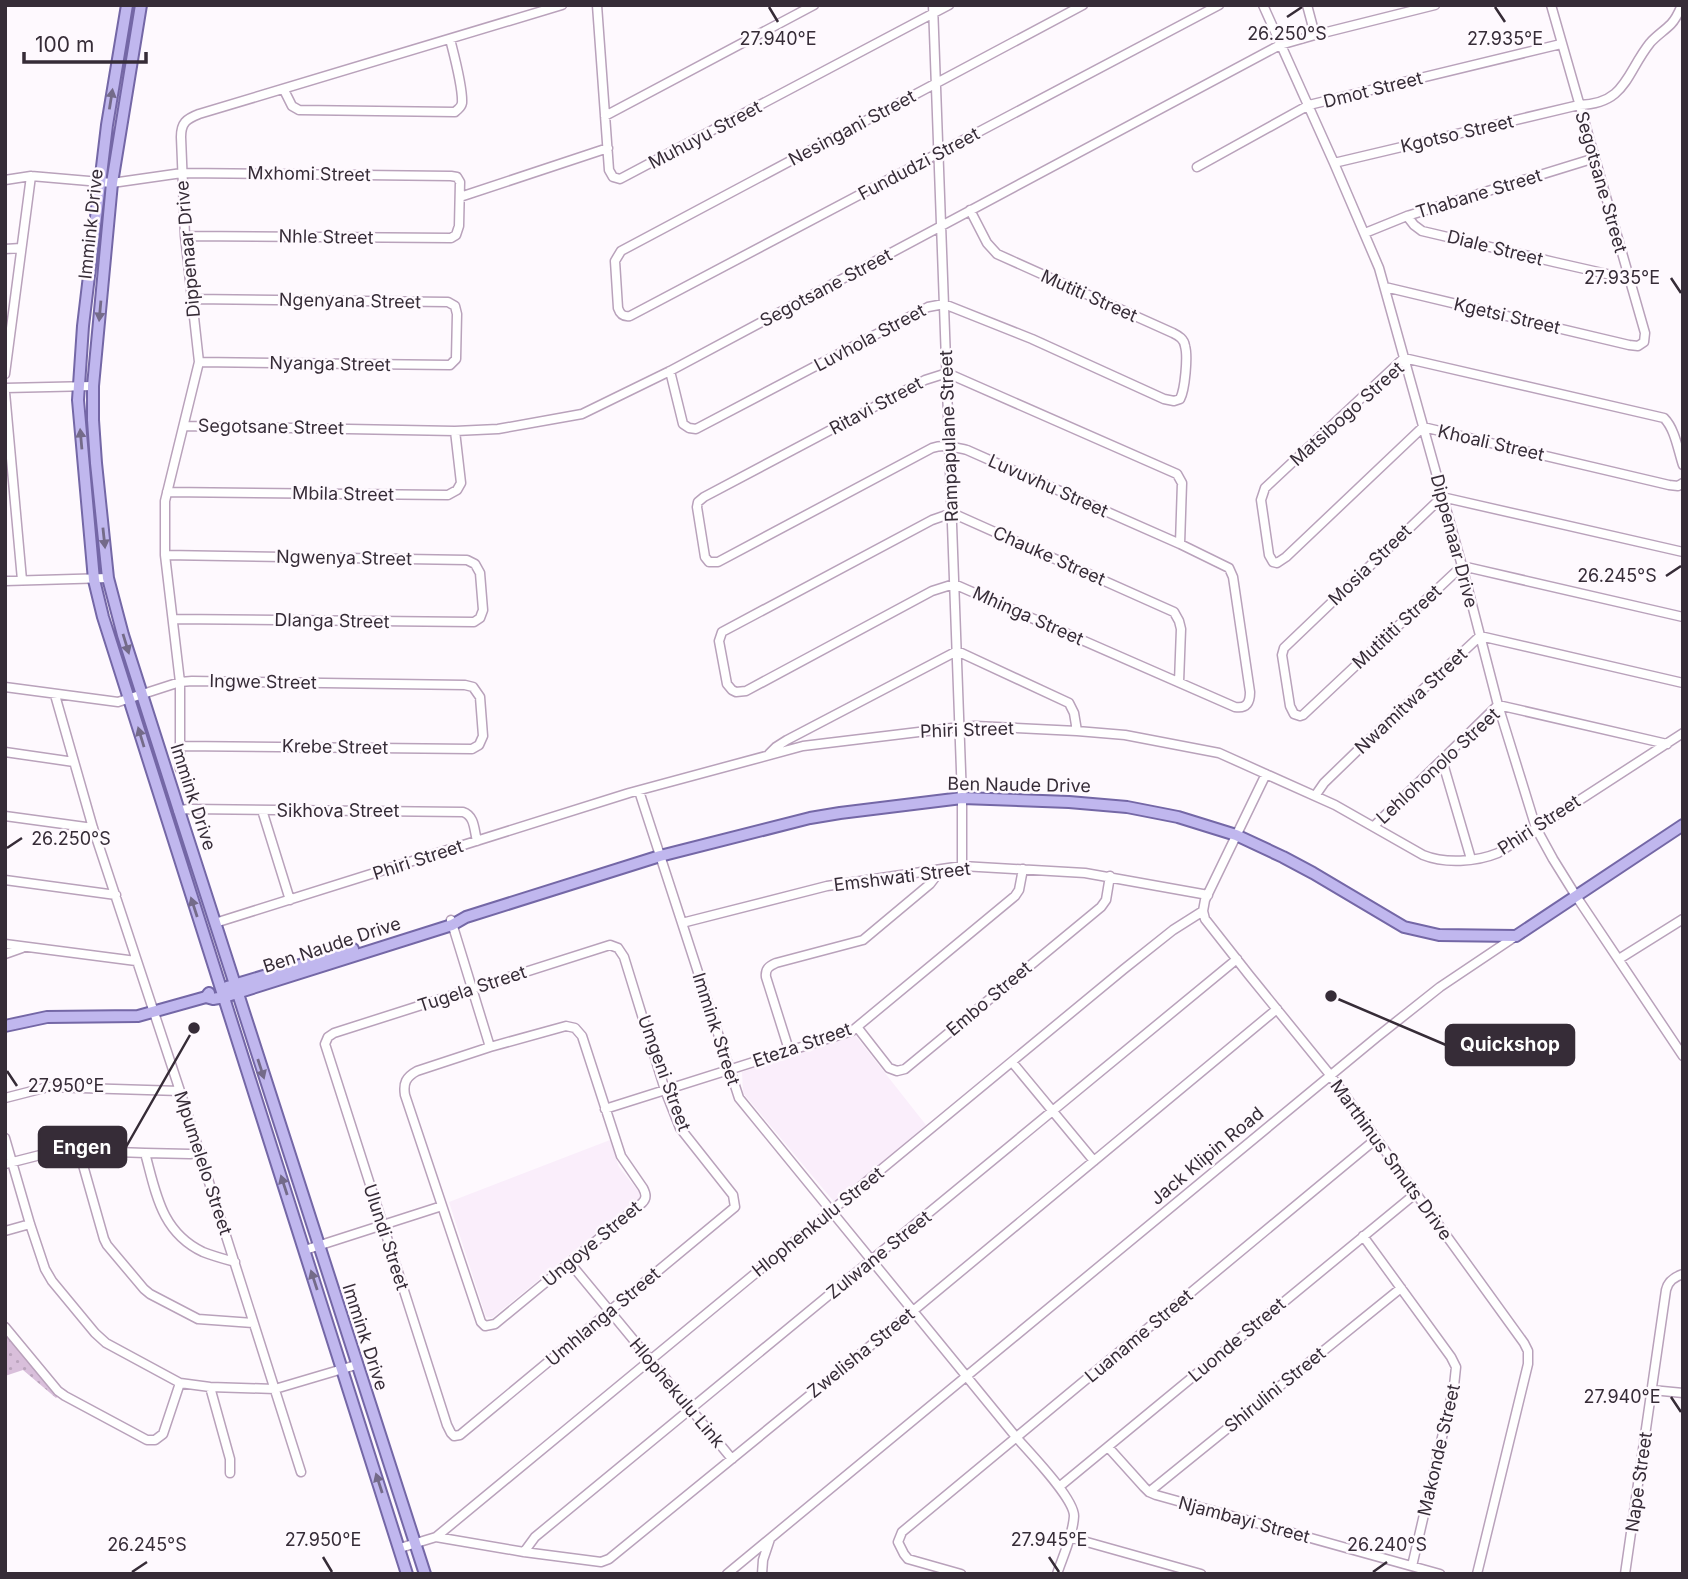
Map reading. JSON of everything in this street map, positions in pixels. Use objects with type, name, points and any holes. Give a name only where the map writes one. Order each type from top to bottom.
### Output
[{"type":"main road","name":"Immink Drive","points":[[127,5],[107,125],[78,387],[94,580],[108,636],[407,1574]]},
{"type":"main road","name":"Immink Drive","points":[[141,5],[112,183],[93,386],[96,463],[108,578],[123,635],[178,810],[425,1574]]},
{"type":"main road","name":"Ben Naude Drive","points":[[5,1026],[47,1017],[138,1016],[206,997],[213,999],[235,989],[660,856],[810,818],[962,798],[1127,807],[1178,817],[1236,835],[1313,873],[1404,927],[1439,935],[1516,936]]},
{"type":"main road","name":"Jack Klipin Road","points":[[1516,936],[1683,825]]},
{"type":"street","name":"Dippenaar Drive","points":[[180,769],[180,682],[165,555],[167,492],[199,362],[185,236],[181,133],[183,124],[199,114],[562,5]]},
{"type":"street","name":"Muhuyu Street","points":[[597,5],[608,148],[611,174],[617,179],[933,9],[949,5]]},
{"type":"street","points":[[605,116],[814,5]]},
{"type":"street","name":"Nesingani Street","points":[[619,312],[615,261],[621,251],[1083,5]]},
{"type":"street","name":"Fundudzi Street","points":[[619,312],[623,316],[630,316],[1219,5]]},
{"type":"street","name":"Dippenaar Drive","points":[[1263,5],[1335,163],[1379,268],[1499,705],[1536,828],[1576,896],[1683,1056]]},
{"type":"street","points":[[1307,5],[1315,35]]},
{"type":"street","name":"Segotsane Street","points":[[184,426],[498,429],[591,411],[1280,45],[1435,5]]},
{"type":"street","name":"Segotsane Street","points":[[1550,5],[1645,333],[1642,345],[1629,345]]},
{"type":"street","name":"Kgotso Street","points":[[1335,163],[1596,103],[1620,90],[1648,46],[1671,24],[1682,5]]},
{"type":"street","name":"Rampapulane Street","points":[[933,9],[960,727],[962,866]]},
{"type":"street","points":[[284,90],[292,106],[299,110],[455,112],[462,103],[450,39]]},
{"type":"street","name":"Dmot Street","points":[[1197,167],[1308,105],[1561,44]]},
{"type":"street","points":[[460,197],[608,148]]},
{"type":"street","name":"Thabane Street","points":[[1365,233],[1407,216],[1595,158]]},
{"type":"street","name":"Mxhomi Street","points":[[5,180],[31,176],[112,183],[182,173],[451,176],[457,177],[460,182],[460,197]]},
{"type":"street","points":[[5,374],[8,324],[31,176]]},
{"type":"street","name":"Nhle Street","points":[[185,236],[447,239],[456,235],[459,226],[460,197]]},
{"type":"street","name":"Mutiti Street","points":[[970,211],[987,243],[997,254],[1179,336],[1185,346],[1184,389]]},
{"type":"street","name":"Diale Street","points":[[1407,216],[1422,230],[1629,279]]},
{"type":"street","points":[[5,249],[21,248]]},
{"type":"street","name":"Kgetsi Street","points":[[1385,287],[1629,345]]},
{"type":"street","name":"Ngenyana Street","points":[[192,299],[448,302],[455,306],[457,314],[456,357]]},
{"type":"street","name":"Luvhola Street","points":[[670,371],[683,424],[696,429],[929,307],[944,304],[1164,399],[1177,400],[1184,389]]},
{"type":"street","name":"Nyanga Street","points":[[199,362],[450,365],[455,362],[456,357]]},
{"type":"street","name":"Matsibogo Street","points":[[1269,555],[1261,500],[1265,488],[1404,358],[1664,418],[1671,428],[1683,465]]},
{"type":"street","points":[[947,373],[1177,474],[1182,483],[1180,544]]},
{"type":"street","name":"Ritavi Street","points":[[947,373],[925,380],[702,499],[697,512],[705,557],[709,562],[718,562],[932,448],[950,445]]},
{"type":"street","points":[[22,580],[8,453],[5,390],[93,386]]},
{"type":"street","name":"Khoali Street","points":[[1269,555],[1275,563],[1286,557],[1423,427],[1669,485],[1678,486],[1683,483]]},
{"type":"street","name":"Mbila Street","points":[[167,492],[448,495],[457,490],[461,483],[455,430]]},
{"type":"street","name":"Luvuvhu Street","points":[[950,445],[967,450],[1225,565],[1232,571],[1250,692]]},
{"type":"street","points":[[1442,497],[1683,552]]},
{"type":"street","name":"Mosia Street","points":[[1290,706],[1282,655],[1284,648],[1442,497]]},
{"type":"street","name":"Chauke Street","points":[[952,513],[1174,612],[1181,629],[1179,682]]},
{"type":"street","name":"Mhinga Street","points":[[952,513],[932,520],[722,632],[719,641],[727,684],[736,692],[746,691],[932,591],[954,584],[1235,707],[1246,705],[1250,692]]},
{"type":"street","points":[[5,517],[16,516]]},
{"type":"street","name":"Ngwenya Street","points":[[165,555],[467,560],[475,564],[480,573],[483,610]]},
{"type":"street","points":[[1462,566],[1683,617]]},
{"type":"street","name":"Mutititi Street","points":[[1290,706],[1294,714],[1303,715],[1462,566]]},
{"type":"street","points":[[5,581],[108,578]]},
{"type":"street","name":"Dlanga Street","points":[[173,619],[467,623],[477,621],[483,610]]},
{"type":"street","name":"Nwamitwa Street","points":[[1315,796],[1324,783],[1480,636],[1683,683]]},
{"type":"street","points":[[767,756],[787,740],[957,651],[1069,703],[1074,710],[1077,731]]},
{"type":"street","name":"Ingwe Street","points":[[5,687],[118,702],[180,682],[470,685],[480,697],[483,736]]},
{"type":"street","name":"Mpumelelo Street","points":[[55,695],[93,828],[200,1152],[301,1472]]},
{"type":"street","name":"Lehlohonolo Street","points":[[1374,826],[1499,705],[1667,744]]},
{"type":"street","name":"Phiri Street","points":[[215,923],[639,791],[803,746],[960,727],[1125,735],[1231,757],[1335,805],[1430,858],[1450,860],[1483,858],[1498,853],[1683,733]]},
{"type":"street","name":"Krebe Street","points":[[180,746],[470,749],[479,744],[483,736]]},
{"type":"street","points":[[5,752],[74,762]]},
{"type":"street","points":[[1442,760],[1471,859]]},
{"type":"street","points":[[1202,911],[1266,774]]},
{"type":"street","name":"Immink Street","points":[[639,791],[740,1101],[1059,1487],[1073,1511],[1073,1520],[1057,1574]]},
{"type":"street","name":"Sikhova Street","points":[[178,810],[463,812],[472,818],[477,841]]},
{"type":"street","points":[[262,810],[290,900]]},
{"type":"street","points":[[5,816],[93,828]]},
{"type":"street","name":"Emshwati Street","points":[[682,923],[827,886],[962,866],[1085,873],[1208,895]]},
{"type":"street","name":"Eteza Street","points":[[605,1109],[857,1027],[1015,896],[1019,890],[1023,869]]},
{"type":"street","points":[[789,1050],[766,977],[768,968],[776,963],[863,940],[930,884],[940,871]]},
{"type":"street","name":"Embo Street","points":[[857,1027],[889,1068],[897,1071],[905,1069],[1101,907],[1106,900],[1110,876]]},
{"type":"street","points":[[5,880],[116,895]]},
{"type":"street","name":"Marthinus Smuts Drive","points":[[1202,911],[1212,929],[1331,1076],[1528,1351],[1528,1364],[1477,1574]]},
{"type":"street","name":"Hlophenkulu Street","points":[[436,1537],[1173,930],[1202,911]]},
{"type":"street","points":[[452,922],[490,1047]]},
{"type":"street","points":[[1619,959],[1682,922]]},
{"type":"street","name":"Jack Klipin Road","points":[[727,1574],[1377,1037],[1440,987],[1516,936]]},
{"type":"street","points":[[5,944],[136,961]]},
{"type":"street","name":"Tugela Street","points":[[334,1033],[610,945]]},
{"type":"street","name":"Umgeni Street","points":[[610,945],[620,950],[624,957],[665,1090],[682,1131],[733,1195]]},
{"type":"street","points":[[5,954],[25,947]]},
{"type":"street","name":"Zulwane Street","points":[[524,1552],[535,1537],[1237,959]]},
{"type":"street","name":"Zwelisha Street","points":[[400,1548],[436,1537],[604,1562],[913,1311],[1277,1009]]},
{"type":"street","name":"Ungoye Street","points":[[563,1027],[575,1028],[583,1038],[605,1109],[621,1156],[646,1196],[642,1203],[495,1324],[485,1326],[481,1322],[442,1206],[405,1095],[404,1084],[417,1072],[490,1047],[563,1027]]},
{"type":"street","name":"Ulundi Street","points":[[334,1033],[325,1044],[447,1425],[453,1435],[460,1435]]},
{"type":"street","points":[[1012,1062],[1094,1161]]},
{"type":"street","points":[[5,1098],[48,1087],[180,1091]]},
{"type":"street","points":[[5,1138],[9,1163],[48,1276],[106,1343],[180,1383],[210,1387],[275,1389],[356,1365]]},
{"type":"street","name":"Luaname Street","points":[[961,1574],[908,1559],[898,1542],[902,1532],[1376,1139]]},
{"type":"street","points":[[9,1163],[53,1151],[200,1152]]},
{"type":"street","points":[[79,1151],[104,1239],[144,1289],[198,1319],[253,1323]]},
{"type":"street","points":[[145,1153],[160,1206],[171,1225],[200,1251],[235,1262]]},
{"type":"street","name":"Luonde Street","points":[[1059,1487],[1415,1194]]},
{"type":"street","name":"Umhlanga Street","points":[[460,1435],[733,1209],[733,1195]]},
{"type":"street","points":[[305,1250],[442,1206]]},
{"type":"street","points":[[5,1231],[30,1224]]},
{"type":"street","name":"Makonde Street","points":[[1363,1236],[1456,1367],[1454,1386],[1412,1566]]},
{"type":"street","name":"Hlophekulu Link","points":[[570,1263],[732,1459]]},
{"type":"street","name":"Nape Street","points":[[1625,1574],[1667,1285],[1683,1274]]},
{"type":"street","name":"Shirulini Street","points":[[1149,1493],[1401,1288]]},
{"type":"street","points":[[5,1327],[58,1391],[147,1440],[155,1440],[163,1434],[180,1383]]},
{"type":"street","points":[[210,1387],[230,1459],[230,1473]]},
{"type":"street","points":[[1652,1390],[1683,1393]]},
{"type":"street","points":[[1108,1447],[1149,1493]]},
{"type":"street","name":"Njambayi Street","points":[[1149,1493],[1440,1574]]},
{"type":"street","points":[[762,1574],[765,1552],[771,1537]]},
{"type":"street","points":[[1069,1537],[1201,1574]]},
{"type":"shaded area","points":[[855,1035],[926,1125],[835,1203],[743,1093],[742,1072]]},
{"type":"shaded area","points":[[610,1140],[619,1167],[640,1197],[492,1318],[486,1317],[449,1202]]},
{"type":"shaded area","points":[[5,1333],[59,1395],[56,1398],[23,1370],[5,1376]]},
{"type":"place","name":"Quickshop","points":[[1331,996]]},
{"type":"place","name":"Engen","points":[[194,1028]]}]
